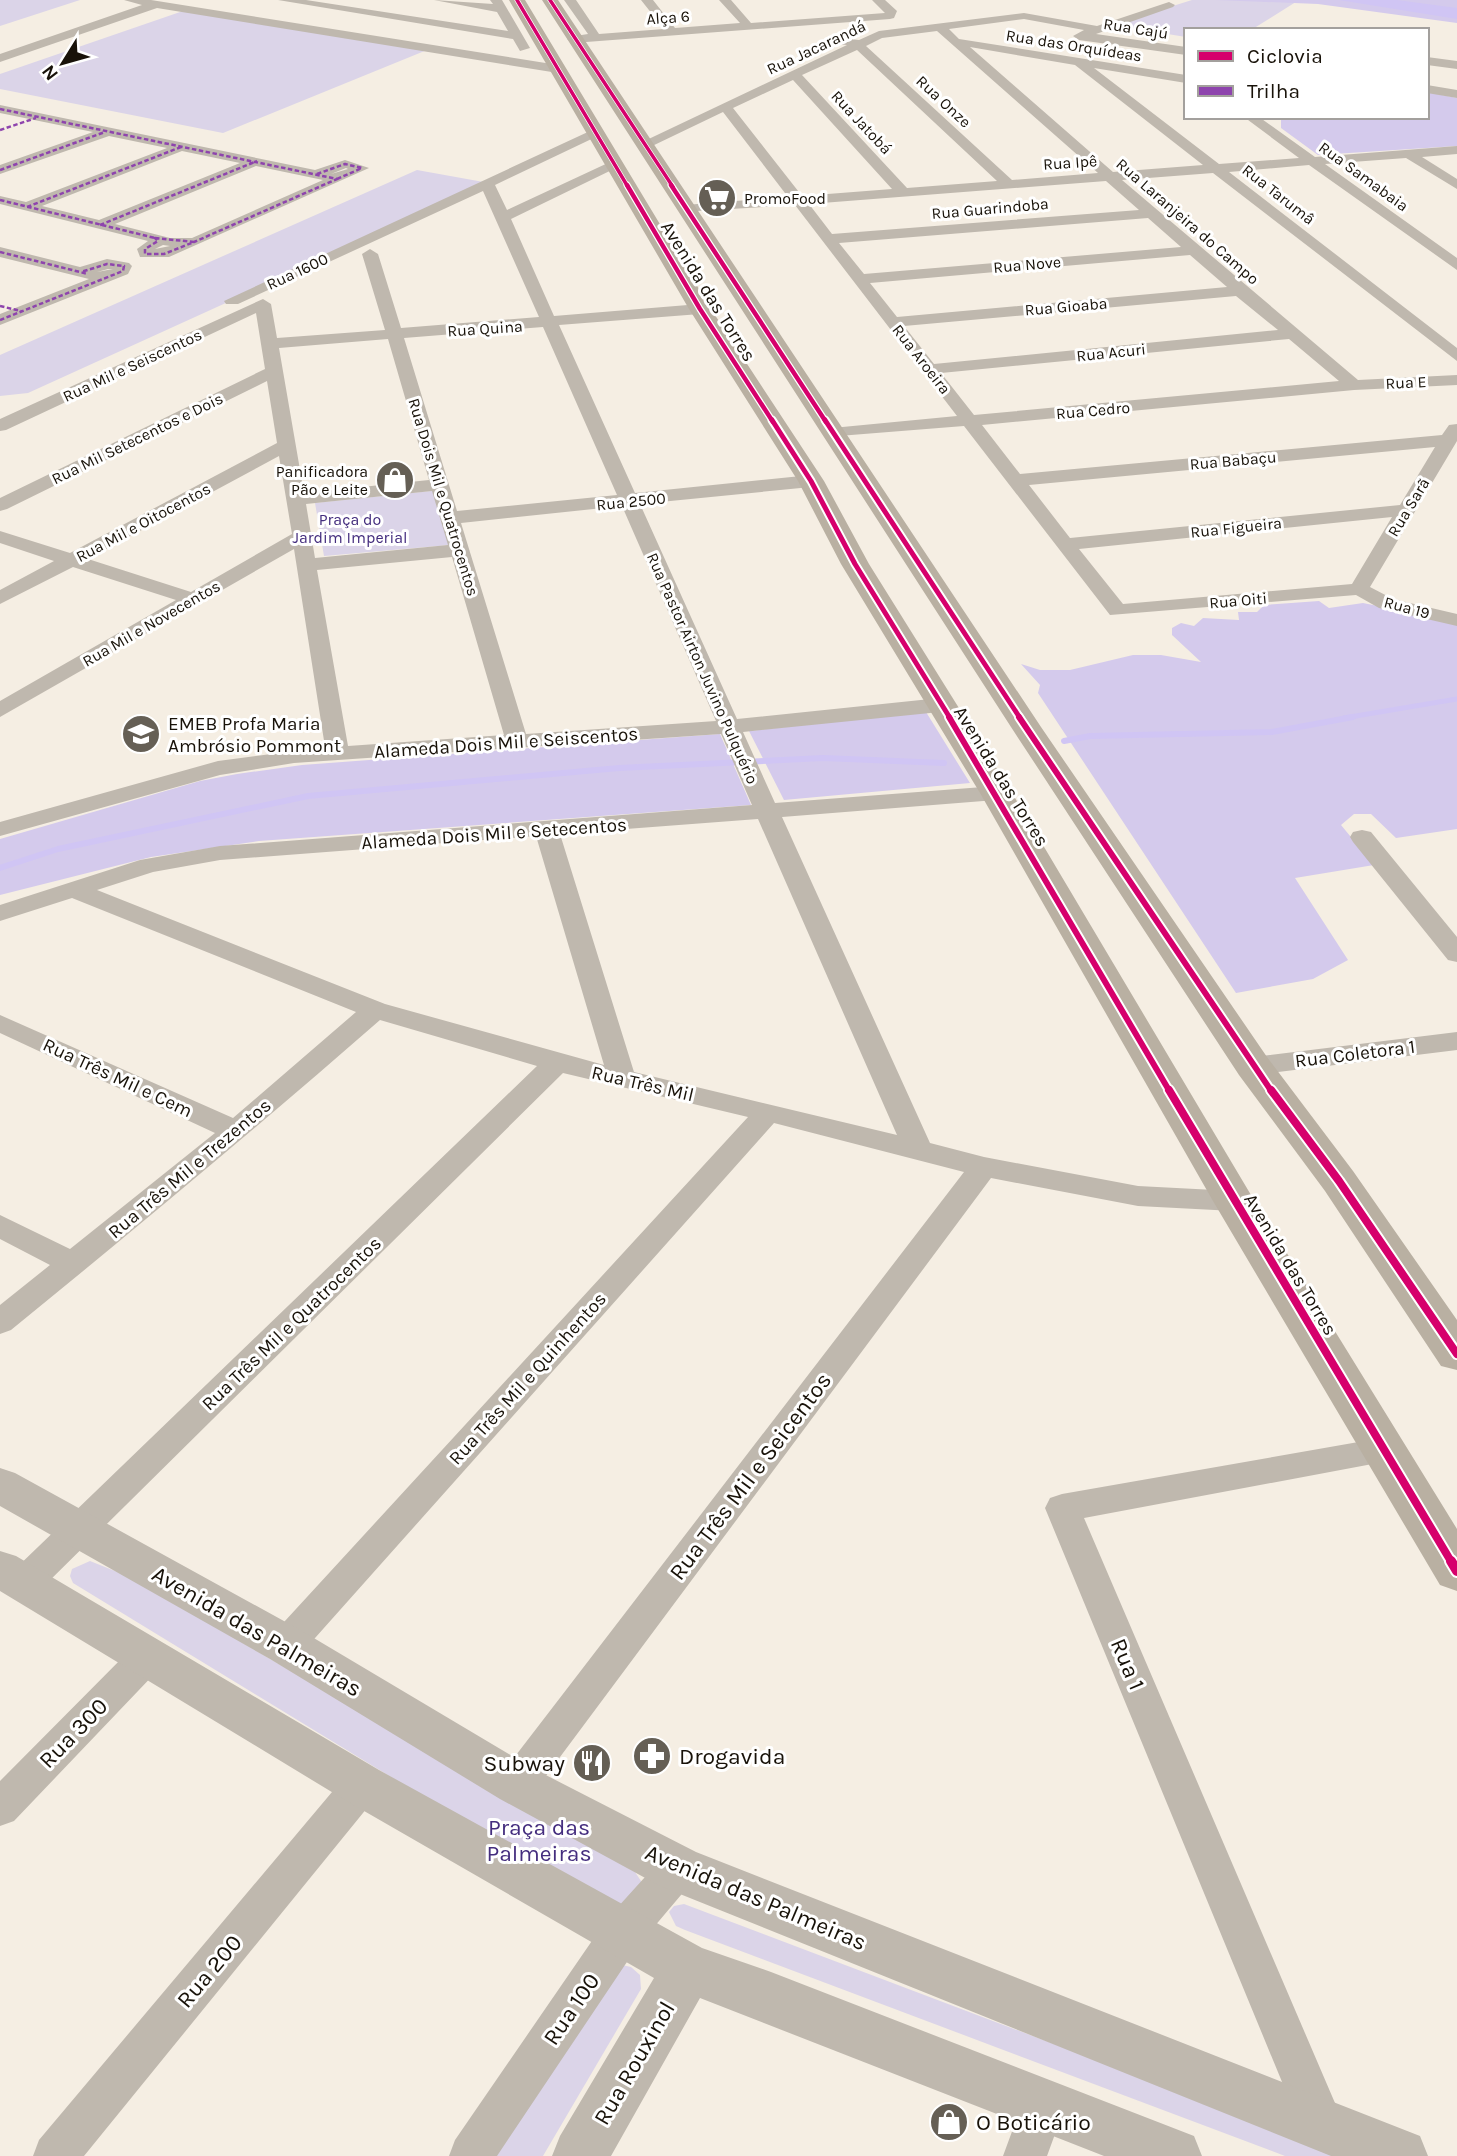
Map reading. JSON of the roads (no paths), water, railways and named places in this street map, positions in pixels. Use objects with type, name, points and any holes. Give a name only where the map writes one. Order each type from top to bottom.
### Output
[{"type":"main road","name":"Avenida das Torres","points":[[550,0],[578,56],[643,145],[1252,1066],[1339,1181],[1457,1354]]},
{"type":"main road","name":"Avenida das Torres","points":[[505,3],[578,56],[595,134],[700,309],[811,481],[833,522],[874,560],[940,705],[996,793],[1234,1201],[1387,1450],[1457,1571]]},
{"type":"main road","points":[[833,522],[868,526],[885,522],[888,517]]},
{"type":"main road","points":[[874,560],[922,570]]},
{"type":"street","name":"Alça 6","points":[[130,0],[535,65],[673,33],[890,16],[891,11],[878,0]]},
{"type":"street","points":[[284,0],[517,36]]},
{"type":"street","points":[[266,21],[323,0]]},
{"type":"street","points":[[440,0],[505,3],[517,36],[535,65]]},
{"type":"street","points":[[570,0],[578,56]]},
{"type":"street","points":[[646,0],[673,33]]},
{"type":"street","points":[[725,0],[750,28]]},
{"type":"street","points":[[0,58],[156,4]]},
{"type":"street","points":[[1038,55],[1096,29],[1169,5]]},
{"type":"street","points":[[804,8],[818,23]]},
{"type":"street","name":"Rua Jacarandá","points":[[643,145],[795,75],[856,43],[879,35],[1024,16],[1096,29]]},
{"type":"street","points":[[802,24],[827,38],[856,43]]},
{"type":"street","name":"Rua Laranjeira do Campo","points":[[938,26],[1240,291],[1354,385]]},
{"type":"street","name":"Rua Cajú","points":[[1070,40],[1184,51]]},
{"type":"street","name":"Rua das Orquídeas","points":[[958,42],[1184,79]]},
{"type":"street","name":"Rua Onze","points":[[856,43],[1008,184]]},
{"type":"street","name":"Rua Tarumâ","points":[[1078,61],[1457,356]]},
{"type":"street","points":[[1429,61],[1457,65]]},
{"type":"street","name":"Rua Jatobá","points":[[795,75],[903,192]]},
{"type":"street","points":[[1429,89],[1453,90]]},
{"type":"street","name":"Rua Aroeira","points":[[726,107],[1117,611]]},
{"type":"street","points":[[0,110],[337,179]]},
{"type":"street","points":[[0,130],[37,117]]},
{"type":"street","name":"Rua Samabaia","points":[[1253,119],[1457,265]]},
{"type":"street","points":[[0,170],[108,131]]},
{"type":"street","name":"Rua 1600","points":[[111,356],[595,134]]},
{"type":"street","points":[[27,207],[183,146]]},
{"type":"street","name":"Rua Ipê","points":[[685,209],[1457,150]]},
{"type":"street","points":[[1409,154],[1457,185]]},
{"type":"street","points":[[100,225],[257,161]]},
{"type":"street","points":[[0,200],[155,238],[158,242],[145,249],[145,254],[164,254],[362,167],[345,164],[317,174]]},
{"type":"street","points":[[502,218],[615,165]]},
{"type":"street","name":"Rua Pastor Airton Juvino Pulquério","points":[[488,185],[727,727],[769,811],[919,1152]]},
{"type":"street","name":"Rua Guarindoba","points":[[828,239],[1154,213]]},
{"type":"street","name":"Rua Nove","points":[[861,279],[1194,250]]},
{"type":"street","points":[[0,252],[101,278]]},
{"type":"street","name":"Rua Dois Mil e Quatrocentos","points":[[370,254],[517,740]]},
{"type":"street","points":[[0,320],[123,271],[124,266],[107,264],[81,272]]},
{"type":"street","name":"Rua Gioaba","points":[[892,322],[1240,291]]},
{"type":"street","name":"Rua Mil e Seiscentos","points":[[0,426],[263,304],[269,339]]},
{"type":"street","points":[[0,306],[22,311]]},
{"type":"street","name":"Rua Quina","points":[[221,324],[269,339],[394,334],[700,309]]},
{"type":"street","name":"Rua Acuri","points":[[930,369],[1292,334]]},
{"type":"street","points":[[269,339],[338,754]]},
{"type":"street","name":"Rua Mil Setecentos e Dois","points":[[0,505],[274,371]]},
{"type":"street","name":"Rua E","points":[[1354,385],[1457,380]]},
{"type":"street","name":"Rua Cedro","points":[[832,433],[1354,385]]},
{"type":"street","name":"Rua Babaçu","points":[[1018,480],[1453,433]]},
{"type":"street","name":"Rua Sarã","points":[[1359,589],[1453,433]]},
{"type":"street","name":"Rua Mil e Oitocentos","points":[[0,598],[287,445]]},
{"type":"street","name":"Rua 2500","points":[[450,518],[627,502],[811,481]]},
{"type":"street","points":[[296,499],[440,485]]},
{"type":"street","name":"Rua Figueira","points":[[1065,544],[1407,510]]},
{"type":"street","name":"Rua Mil e Novecentos","points":[[0,710],[302,536]]},
{"type":"street","points":[[0,537],[193,599]]},
{"type":"street","points":[[307,565],[460,550]]},
{"type":"street","name":"Rua Oiti","points":[[1117,611],[1359,589]]},
{"type":"street","name":"Rua 19","points":[[1359,589],[1386,604],[1457,620]]},
{"type":"street","name":"Avenida das Torres","points":[[727,727],[940,705]]},
{"type":"street","name":"Alameda Dois Mil e Seiscentos","points":[[0,829],[218,768],[294,756],[727,727]]},
{"type":"street","name":"Alameda Dois Mil e Setecentos","points":[[0,913],[149,865],[220,853],[996,793]]},
{"type":"street","points":[[546,829],[622,1078]]},
{"type":"street","points":[[1362,837],[1457,954]]},
{"type":"street","name":"Rua Três Mil","points":[[72,889],[375,1010],[557,1063],[768,1112],[984,1167],[1138,1196],[1234,1201]]},
{"type":"street","name":"Rua Três Mil e Trezentos","points":[[0,1322],[236,1131],[375,1010]]},
{"type":"street","name":"Rua Três Mil e Cem","points":[[0,1023],[236,1131]]},
{"type":"street","name":"Rua Coletora 1","points":[[1252,1066],[1457,1041]]},
{"type":"street","name":"Rua Três Mil e Quatrocentos","points":[[12,1576],[78,1531],[557,1063]]},
{"type":"street","name":"Rua Três Mil e Quinhentos","points":[[286,1645],[768,1112]]},
{"type":"street","name":"Rua Três Mil e Seicentos","points":[[517,1784],[984,1167]]},
{"type":"street","points":[[0,1226],[73,1264]]},
{"type":"street","name":"Rua 1","points":[[1322,2124],[1062,1508],[1387,1450]]},
{"type":"street","name":"Avenida das Palmeiras","points":[[0,1485],[286,1645],[517,1784],[678,1869],[1401,2156]]},
{"type":"street","points":[[12,1576],[362,1785],[688,1969],[1174,2156]]},
{"type":"street","name":"Rua 300","points":[[0,1808],[146,1658]]},
{"type":"street","name":"Rua 200","points":[[55,2156],[362,1785]]},
{"type":"street","name":"Rua 100","points":[[471,2156],[622,1933],[678,1869]]},
{"type":"street","name":"Rua Rouxinol","points":[[580,2156],[688,1969]]},
{"type":"street","points":[[1025,2156],[1044,2104]]},
{"type":"waterway","points":[[1344,718],[1457,699]]},
{"type":"waterway","points":[[1064,741],[1090,736],[1272,732],[1353,717]]},
{"type":"waterway","points":[[0,868],[58,849],[308,796],[619,768],[823,758],[944,763]]},
{"type":"place","name":"PromoFood","points":[[717,198]]},
{"type":"place","name":"Panificadora Pão e Leite","points":[[395,480]]},
{"type":"place","name":"EMEB Profª Maria Ambrósio Pommont","points":[[141,734]]},
{"type":"place","name":"Drogavida","points":[[652,1756]]},
{"type":"place","name":"Subway","points":[[592,1763]]},
{"type":"place","name":"O Boticário","points":[[949,2122]]},
{"type":"park label","name":"Praça do Jardim Imperial","points":[[350,528]]},
{"type":"park label","name":"Praça das Palmeiras","points":[[539,1840]]}]
